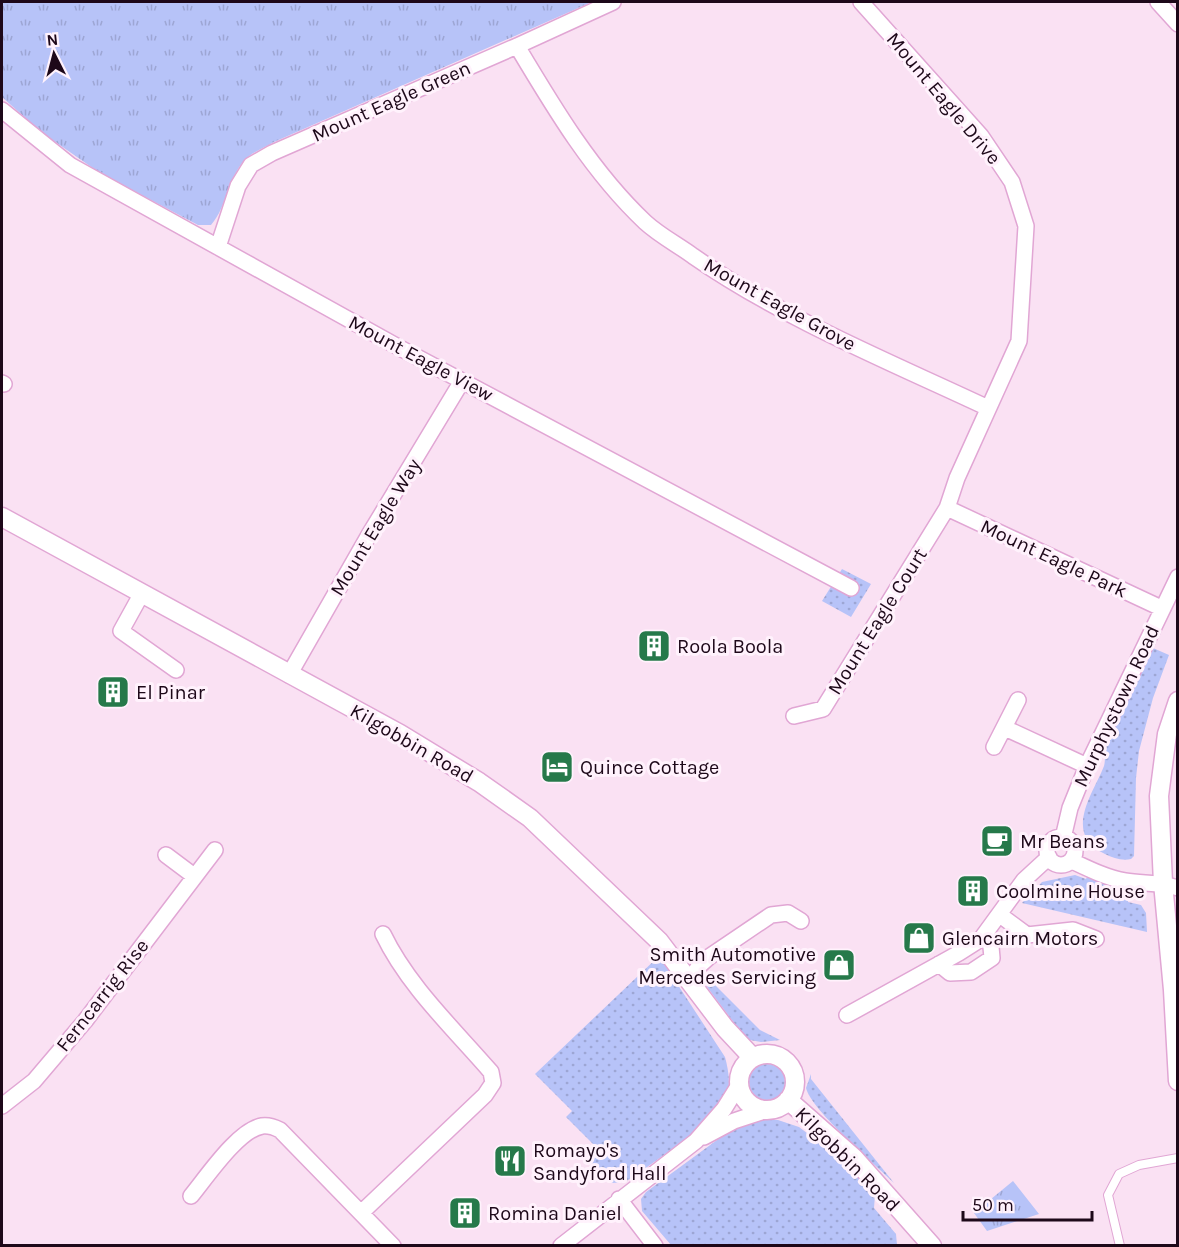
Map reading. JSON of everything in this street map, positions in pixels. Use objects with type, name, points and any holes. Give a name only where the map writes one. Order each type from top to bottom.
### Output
[{"type":"street","name":"Mount Eagle Green","points":[[218,247],[238,186],[251,165],[272,153],[613,2]]},
{"type":"street","name":"Mount Eagle Drive","points":[[861,2],[981,136],[1012,182],[1026,226],[1019,341],[957,478],[947,508]]},
{"type":"street","points":[[1158,2],[1178,24]]},
{"type":"street","name":"Mount Eagle Grove","points":[[517,46],[553,106],[599,171],[646,223],[723,277],[806,323],[988,408]]},
{"type":"street","name":"Mount Eagle View","points":[[2,110],[69,165],[462,381],[851,588]]},
{"type":"street","name":"Mount Eagle Way","points":[[290,675],[369,535],[462,381]]},
{"type":"street","name":"Mount Eagle Park","points":[[947,508],[1161,608]]},
{"type":"street","name":"Mount Eagle Court","points":[[794,716],[823,709],[947,508]]},
{"type":"street","name":"Kilgobbin Road","points":[[2,517],[400,734],[479,782],[530,819],[658,941],[725,1028],[753,1058]]},
{"type":"street","name":"Murphystown Road","points":[[1063,837],[1070,808],[1087,766],[1148,641],[1161,608],[1178,578]]},
{"type":"street","points":[[142,593],[121,631],[177,670]]},
{"type":"street","points":[[994,747],[1018,699]]},
{"type":"street","points":[[1178,701],[1167,734],[1160,780],[1170,886],[1178,1081]]},
{"type":"street","points":[[1005,728],[1087,766]]},
{"type":"street","points":[[1072,861],[1075,853],[1074,845],[1063,837],[1054,839],[1047,851],[1053,862],[1061,865],[1072,861],[1095,872],[1125,881],[1170,886]]},
{"type":"street","name":"Ferncarrig Rise","points":[[2,1106],[34,1081],[85,1021],[215,849]]},
{"type":"street","points":[[166,855],[194,876]]},
{"type":"street","points":[[847,1015],[981,939],[1024,880],[1049,857]]},
{"type":"street","points":[[690,980],[699,966],[709,957],[771,915],[788,913],[801,921]]},
{"type":"street","points":[[1000,915],[1027,935],[1073,930],[1096,939]]},
{"type":"street","points":[[939,964],[950,973],[971,972],[985,963],[992,958],[986,933]]},
{"type":"street","points":[[361,1213],[485,1095],[493,1083],[490,1072],[409,977],[393,955],[383,934]]},
{"type":"street","points":[[561,1245],[696,1140],[734,1121],[781,1106],[788,1100],[793,1090],[794,1080],[788,1064],[771,1054],[753,1058],[743,1067],[739,1085],[724,1109],[696,1140]]},
{"type":"street","points":[[739,1085],[746,1101],[754,1107],[767,1110]]},
{"type":"street","name":"Kilgobbin Road","points":[[788,1100],[854,1158],[932,1245]]},
{"type":"street","points":[[190,1196],[211,1168],[250,1130],[272,1126],[280,1131],[393,1245]]},
{"type":"street","points":[[619,1198],[655,1245]]},
{"type":"lane","points":[[1120,1245],[1108,1195],[1119,1173],[1139,1165],[1178,1158]]},
{"type":"green space","points":[[2,2],[592,2],[257,151],[241,164],[236,172],[221,209],[211,225],[198,225],[100,173],[41,132],[2,97]]},
{"type":"green space","points":[[842,569],[871,584],[851,617],[822,601]]},
{"type":"green space","points":[[1153,648],[1169,655],[1153,698],[1139,751],[1134,856],[1131,859],[1114,858],[1092,846],[1085,836],[1084,813],[1104,766],[1106,746],[1122,707]]},
{"type":"green space","points":[[1075,875],[1086,879],[1088,875],[1103,883],[1129,890],[1128,902],[1141,905],[1146,913],[1147,932],[1022,903],[1042,882]]},
{"type":"green space","points":[[659,956],[725,1057],[729,1086],[727,1094],[710,1117],[684,1140],[632,1178],[624,1182],[612,1183],[588,1162],[599,1150],[566,1117],[572,1111],[535,1074]]},
{"type":"green space","points":[[709,979],[760,1030],[780,1040],[761,1042],[744,1036],[704,983]]},
{"type":"green space","points":[[767,1064],[780,1069],[785,1082],[780,1095],[767,1100],[754,1095],[749,1082],[754,1069]]},
{"type":"green space","points":[[811,1074],[811,1079],[894,1183],[820,1110],[806,1088]]},
{"type":"green space","points":[[756,1120],[778,1120],[799,1127],[849,1165],[875,1195],[874,1208],[896,1234],[897,1245],[671,1245],[642,1211],[641,1199],[646,1192],[732,1129]]},
{"type":"green space","points":[[1013,1181],[1039,1214],[987,1231],[974,1213]]},
{"type":"place","name":"Roola Boola","points":[[654,646]]},
{"type":"place","name":"El Pinar","points":[[113,692]]},
{"type":"place","name":"Quince Cottage","points":[[557,767]]},
{"type":"place","name":"Mr Beans","points":[[997,841]]},
{"type":"place","name":"Coolmine House","points":[[973,891]]},
{"type":"place","name":"Glencairn Motors","points":[[919,938]]},
{"type":"place","name":"Smith Automotive Mercedes Servicing","points":[[839,965]]},
{"type":"place","name":"Romayo's Sandyford Hall","points":[[510,1161]]},
{"type":"place","name":"Romina Daniel","points":[[465,1213]]}]
